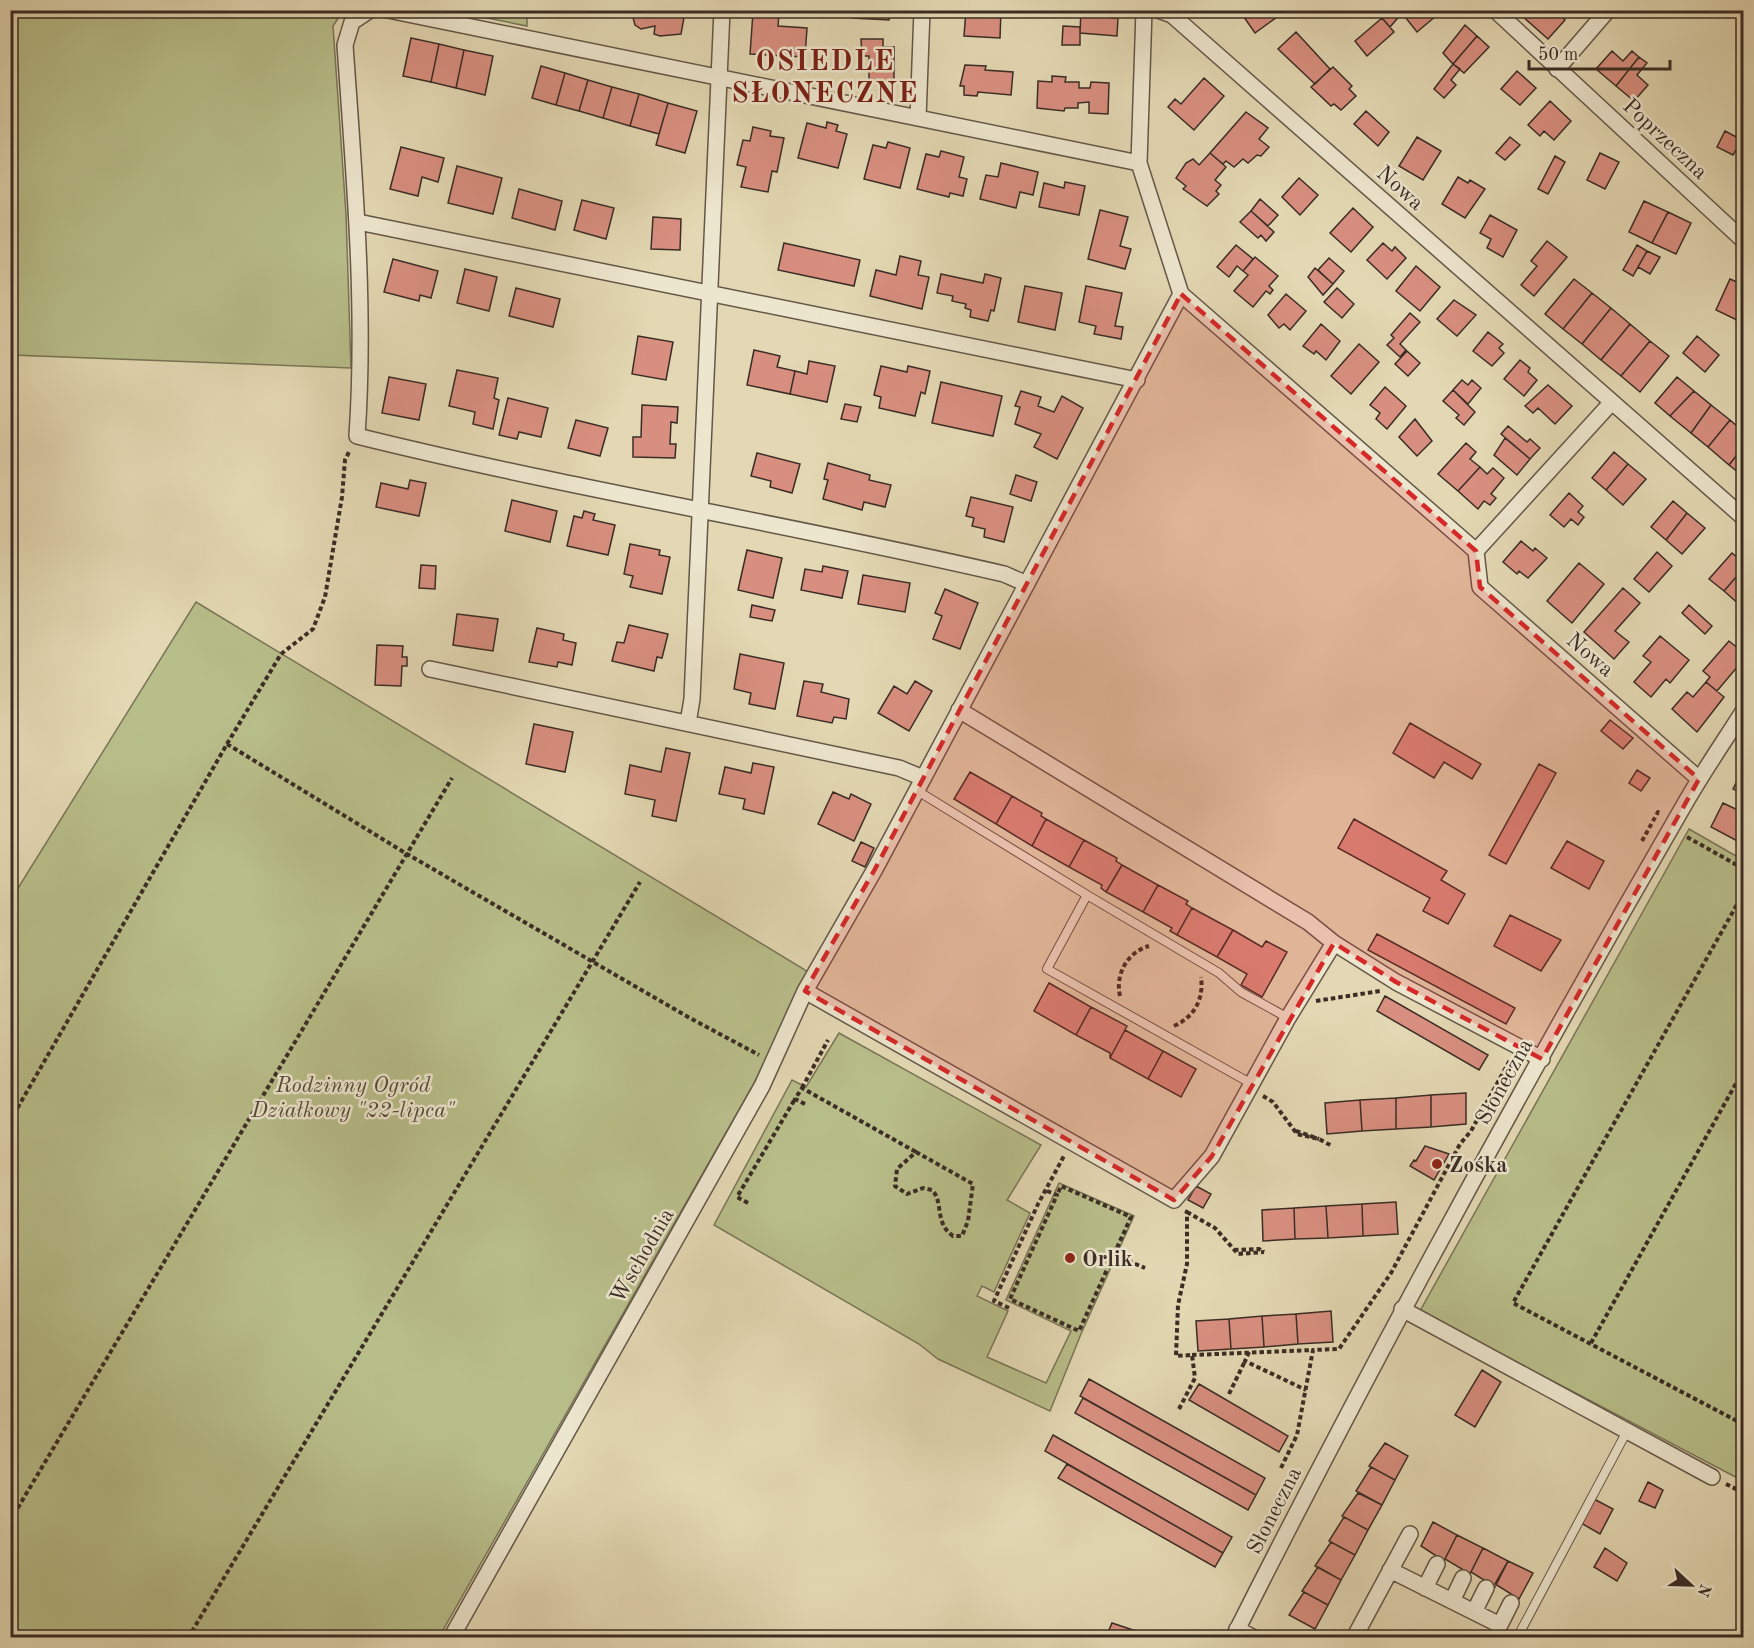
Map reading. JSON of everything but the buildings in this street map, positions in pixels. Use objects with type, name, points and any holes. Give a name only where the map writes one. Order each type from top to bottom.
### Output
[{"type":"street","points":[[370,10],[352,22],[345,45],[358,222],[361,375],[357,436],[438,456],[852,539],[1004,574],[1027,584]]},
{"type":"street","points":[[388,10],[1139,163]]},
{"type":"street","points":[[688,723],[692,699],[722,10]]},
{"type":"street","points":[[918,118],[922,10]]},
{"type":"street","points":[[1143,10],[1139,163],[1181,294],[1476,552],[1611,403]]},
{"type":"street","name":"Nowa","points":[[1158,10],[1172,15],[1743,518]]},
{"type":"street","name":"Poprzeczna","points":[[1495,10],[1743,241]]},
{"type":"street","points":[[1557,69],[1608,10]]},
{"type":"street","points":[[358,222],[1137,380]]},
{"type":"street","name":"Wschodnia","points":[[451,1638],[726,1152],[774,1061],[805,991],[1027,584],[1181,294]]},
{"type":"street","name":"Nowa","points":[[1476,552],[1479,588],[1700,779]]},
{"type":"street","points":[[430,669],[899,768],[919,784]]},
{"type":"street","points":[[959,710],[1308,922],[1334,944],[1396,982],[1542,1059]]},
{"type":"street","name":"Słoneczna","points":[[1235,1633],[1402,1309],[1700,779],[1743,710]]},
{"type":"street","points":[[805,991],[857,1023],[1174,1200],[1212,1156],[1288,1018],[1334,944]]},
{"type":"street","points":[[1402,1309],[1712,1477]]},
{"type":"street","points":[[1354,1638],[1410,1534]]},
{"type":"street","points":[[1425,1588],[1437,1564]]},
{"type":"street","points":[[1390,1570],[1500,1625],[1511,1603]]},
{"type":"street","points":[[1452,1601],[1463,1578]]},
{"type":"street","points":[[1474,1612],[1486,1588]]},
{"type":"street","points":[[1235,1633],[1254,1638]]},
{"type":"lane","points":[[919,784],[1087,895],[1200,962],[1241,992],[1288,1018]]},
{"type":"lane","points":[[1087,895],[1047,969],[1250,1086]]},
{"type":"lane","points":[[1517,1638],[1627,1431]]},
{"type":"path","points":[[10,1121],[281,654],[313,629],[325,597],[342,496],[345,460],[357,436]]},
{"type":"path","points":[[227,744],[407,854],[688,1017],[774,1061]]},
{"type":"path","points":[[10,1521],[452,778]]},
{"type":"path","points":[[1687,837],[1743,869]]},
{"type":"path","points":[[188,1638],[640,882]]},
{"type":"path","points":[[1743,892],[1513,1303],[1737,1421],[1743,1409]]},
{"type":"path","points":[[1126,1014],[1119,993],[1119,978],[1124,963],[1144,948],[1167,942]]},
{"type":"path","points":[[1155,1030],[1179,1024],[1195,1011],[1201,997],[1200,962]]},
{"type":"path","points":[[1314,1002],[1388,989],[1396,982]]},
{"type":"path","points":[[748,1203],[737,1197],[828,1040]]},
{"type":"path","points":[[1187,1212],[1187,1264],[1178,1305],[1176,1356],[1339,1348],[1390,1273],[1460,1144],[1471,1131],[1514,1053],[1520,1048]]},
{"type":"path","points":[[1591,1344],[1743,1069]]},
{"type":"path","points":[[1250,1086],[1273,1102],[1297,1134],[1319,1139],[1332,1146]]},
{"type":"path","points":[[802,1088],[975,1183],[966,1229],[962,1236],[957,1238],[944,1227],[938,1213],[937,1196],[932,1190],[923,1188],[907,1194],[895,1186],[897,1169],[916,1152]]},
{"type":"path","points":[[795,1099],[805,1104]]},
{"type":"path","points":[[1009,1308],[994,1301],[1038,1204],[1062,1161]]},
{"type":"path","points":[[1061,1186],[1131,1217],[1079,1331],[1010,1299],[1057,1196],[1061,1186]]},
{"type":"path","points":[[1047,1191],[1057,1196]]},
{"type":"path","points":[[1180,1207],[1215,1228],[1234,1250],[1238,1254],[1264,1252],[1259,1249],[1234,1250]]},
{"type":"path","points":[[1121,1258],[1145,1268]]},
{"type":"path","points":[[1281,1468],[1297,1435],[1313,1350]]},
{"type":"path","points":[[1229,1394],[1249,1353]]},
{"type":"path","points":[[1179,1410],[1195,1378],[1192,1356]]},
{"type":"path","points":[[1245,1360],[1306,1390]]},
{"type":"highlighted area","points":[[1181,294],[1476,551],[1480,587],[1699,779],[1542,1059],[1396,982],[1334,943],[1212,1156],[1174,1200],[805,991],[875,869]]},
{"type":"green space","points":[[11,10],[343,11],[333,26],[346,214],[351,368],[11,355]]},
{"type":"green space","points":[[452,11],[527,11],[527,26]]},
{"type":"green space","name":"Rodzinny Ogród Działkowy \"22-lipca\"","points":[[196,602],[815,976],[439,1637],[11,1637],[10,901]]},
{"type":"green space","points":[[1689,829],[1743,860],[1743,1481],[1420,1311]]},
{"type":"green space","points":[[839,1033],[1041,1145],[1007,1200],[1030,1213],[994,1292],[982,1286],[977,1296],[1008,1311],[987,1357],[1046,1383],[1071,1331],[1006,1300],[1059,1183],[1134,1216],[1081,1334],[1050,1411],[938,1359],[919,1344],[714,1225],[792,1080],[806,1087]]},
{"type":"place","name":"Zośka","points":[[1437,1164]]},
{"type":"place","name":"Orlik","points":[[1070,1258]]},
{"type":"district","name":"OSIEDLE SŁONECZNE","points":[[825,76]]}]
